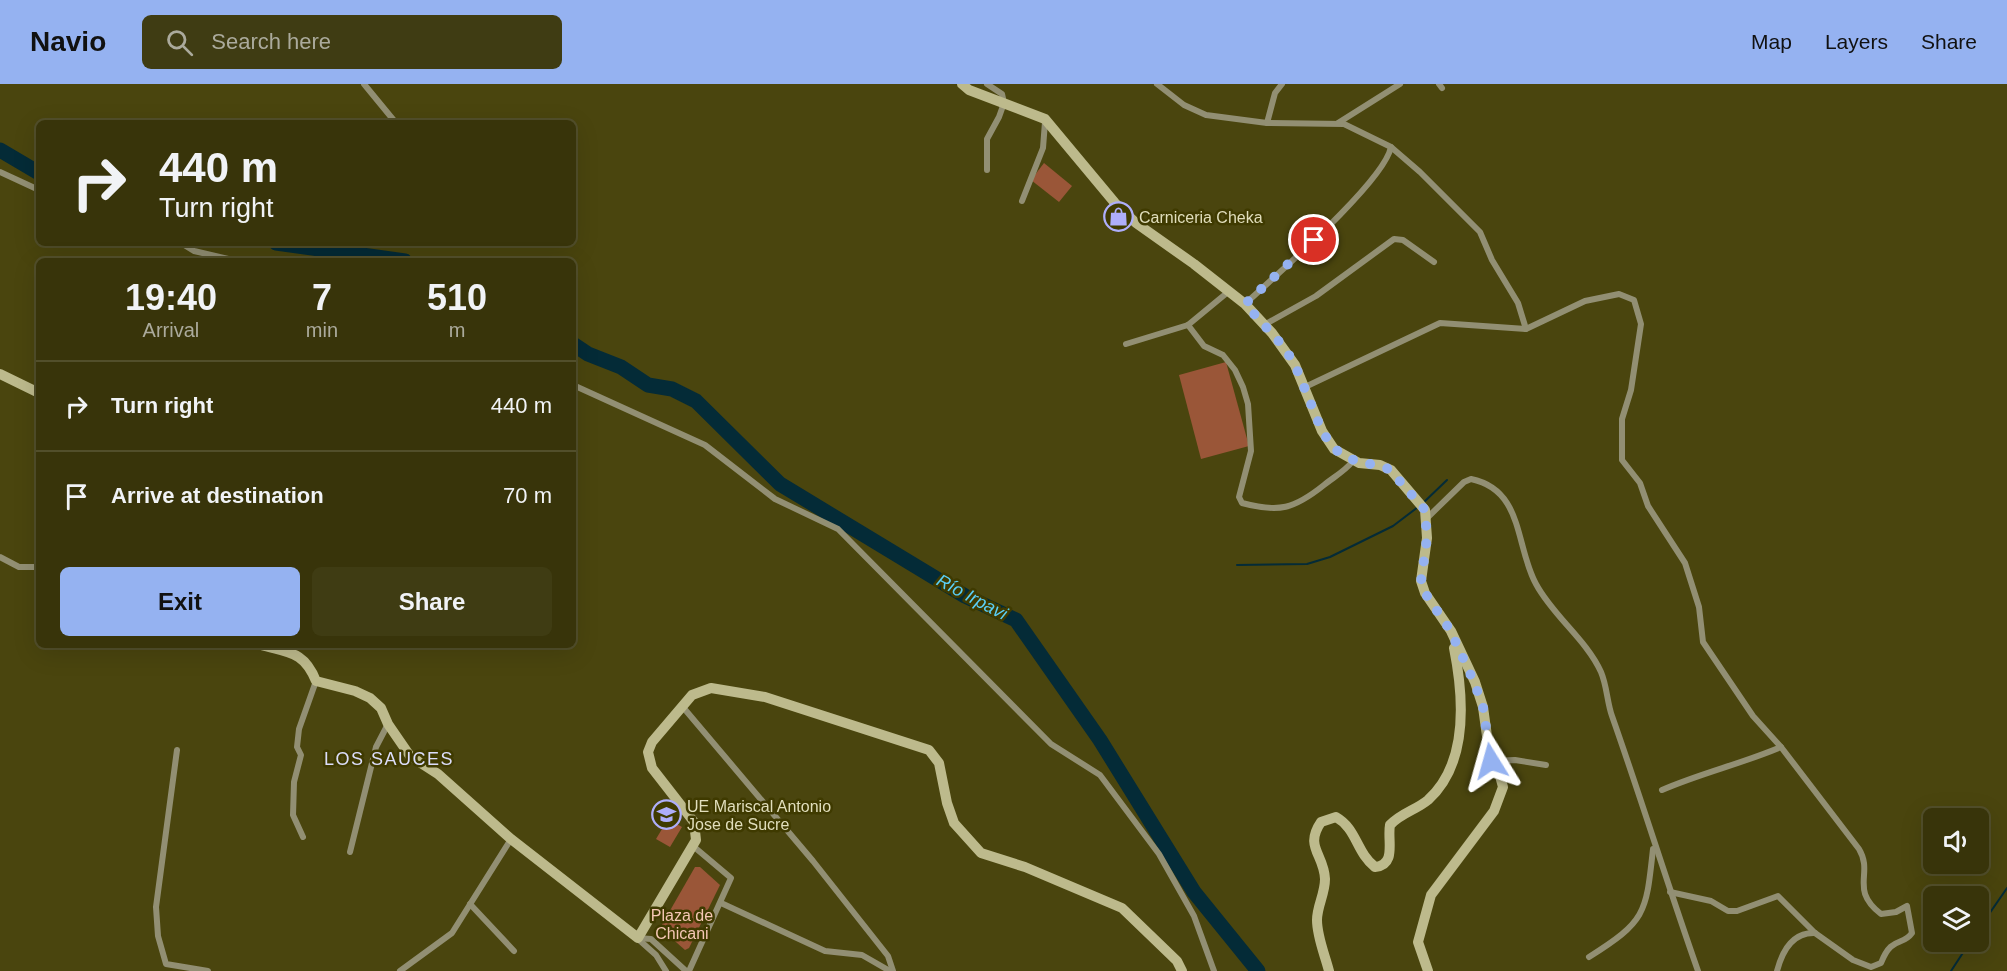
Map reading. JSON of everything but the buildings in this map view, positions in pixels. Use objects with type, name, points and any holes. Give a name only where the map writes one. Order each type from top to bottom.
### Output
[{"type":"street","points":[[364,84],[394,120]]},
{"type":"street","points":[[962,84],[969,90],[1045,119],[1115,203],[1136,223],[1245,304],[1284,347],[1305,387],[1322,431],[1334,449],[1353,461],[1380,465],[1390,470],[1417,499],[1426,514],[1421,581],[1425,593],[1450,630],[1483,707],[1491,761],[1500,776],[1501,797],[1494,811],[1431,895],[1423,915],[1418,942],[1428,971]]},
{"type":"street","points":[[987,84],[1002,94],[1004,103],[987,139],[987,170]]},
{"type":"street","points":[[1157,84],[1184,105],[1206,115],[1267,123],[1338,123],[1352,126],[1391,147],[1420,171],[1480,232],[1492,260],[1518,303],[1526,329]]},
{"type":"street","points":[[1267,123],[1275,93],[1282,84]]},
{"type":"street","points":[[1338,123],[1400,84]]},
{"type":"street","points":[[1022,201],[1043,148],[1045,119]]},
{"type":"street","points":[[1245,304],[1301,254],[1367,185],[1389,158],[1391,147]]},
{"type":"street","points":[[0,172],[36,189]]},
{"type":"street","points":[[1264,326],[1316,296],[1394,239],[1403,240],[1434,262]]},
{"type":"street","points":[[186,246],[194,251],[224,258]]},
{"type":"street","points":[[1126,344],[1188,325],[1228,292]]},
{"type":"street","points":[[1305,387],[1440,323],[1526,329],[1585,301],[1619,294],[1634,300],[1641,324],[1631,390],[1622,419],[1622,460],[1640,483],[1648,506],[1685,563],[1699,607],[1703,642],[1753,716],[1780,747],[1865,859],[1864,895],[1869,905],[1881,914],[1896,912],[1907,906],[1912,927],[1909,937],[1893,943],[1886,950],[1881,963],[1871,967],[1853,960],[1815,933],[1778,896],[1737,911],[1728,911],[1711,901],[1670,892]]},
{"type":"street","points":[[1188,325],[1204,346],[1223,355],[1235,370],[1243,387],[1248,405],[1251,451],[1239,497],[1242,503],[1276,509],[1292,507],[1306,500],[1353,461]]},
{"type":"street","points":[[0,374],[36,392]]},
{"type":"street","points":[[576,386],[705,445],[774,499],[838,529],[1051,744],[1100,774],[1170,875],[1194,916],[1214,971]]},
{"type":"street","points":[[1426,514],[1464,482],[1471,479],[1494,489],[1510,507],[1517,521],[1529,570],[1537,587],[1586,648],[1602,674],[1610,712],[1635,780],[1653,845],[1698,971]]},
{"type":"street","points":[[0,557],[19,567],[36,567]]},
{"type":"street","points":[[1329,971],[1317,923],[1325,891],[1324,868],[1316,851],[1313,835],[1321,822],[1336,818],[1348,826],[1363,857],[1375,867],[1382,867],[1390,854],[1389,825],[1428,800],[1449,776],[1458,752],[1460,724],[1460,688],[1450,630]]},
{"type":"street","points":[[272,648],[300,656],[309,665],[316,681],[298,729],[297,747],[301,755],[294,782],[293,814],[303,837]]},
{"type":"street","points":[[316,681],[355,691],[370,698],[381,708],[388,724],[410,756],[464,795],[511,838],[638,938],[656,955],[666,971]]},
{"type":"street","points":[[638,938],[693,846],[697,833],[694,822],[652,768],[648,752],[692,695],[711,688],[765,697],[929,750],[939,763],[947,803],[954,823],[981,853],[1025,867],[1122,908],[1177,962],[1182,971]]},
{"type":"street","points":[[682,706],[813,861],[888,956],[892,971]]},
{"type":"street","points":[[350,852],[376,747],[388,724]]},
{"type":"street","points":[[1662,790],[1698,774],[1741,764],[1780,747]]},
{"type":"street","points":[[177,750],[156,907],[156,925],[166,964],[208,971]]},
{"type":"street","points":[[1491,761],[1515,760],[1546,765]]},
{"type":"street","points":[[400,971],[452,933],[511,838]]},
{"type":"street","points":[[1589,957],[1612,942],[1640,916],[1647,900],[1653,845]]},
{"type":"street","points":[[638,938],[651,939],[687,971],[731,878],[693,846]]},
{"type":"street","points":[[721,903],[825,951],[862,955],[892,971]]},
{"type":"street","points":[[470,904],[514,951]]},
{"type":"street","points":[[1777,971],[1787,945],[1800,936],[1815,933]]},
{"type":"green space","points":[[1044,163],[1072,186],[1059,202],[1031,180]]},
{"type":"green space","points":[[1226,362],[1249,446],[1201,459],[1179,375]]},
{"type":"green space","points":[[668,819],[682,827],[670,847],[656,839]]},
{"type":"green space","name":"Plaza de Chicani","points":[[695,867],[700,867],[720,885],[689,948],[685,950],[660,928]]},
{"type":"waterway","name":"Río Irpavi","points":[[0,150],[36,171]]},
{"type":"waterway","name":"Río Irpavi","points":[[298,246],[384,258]]},
{"type":"waterway","name":"Río Irpavi","points":[[576,346],[588,354],[621,367],[648,385],[672,389],[696,401],[780,484],[965,596],[1016,620],[1100,740],[1194,892],[1258,971]]},
{"type":"waterway","points":[[1423,503],[1447,480]]},
{"type":"waterway","points":[[1237,565],[1307,564],[1330,557],[1393,526],[1418,507]]},
{"type":"waterway","points":[[1989,914],[2007,888]]},
{"type":"waterway","points":[[1951,971],[1963,952]]},
{"type":"place","name":"Carniceria Cheka","points":[[1118,217]]},
{"type":"place","name":"UE Mariscal Antonio Jose de Sucre","points":[[666,815]]},
{"type":"district","name":"LOS SAUCES","points":[[389,759]]},
{"type":"route","points":[[1314,240],[1245,304],[1284,347],[1305,387],[1322,431],[1334,449],[1353,461],[1380,465],[1390,470],[1425,510],[1427,538],[1421,581],[1425,593],[1434,603],[1450,630],[1474,682],[1483,707],[1491,761]]}]
